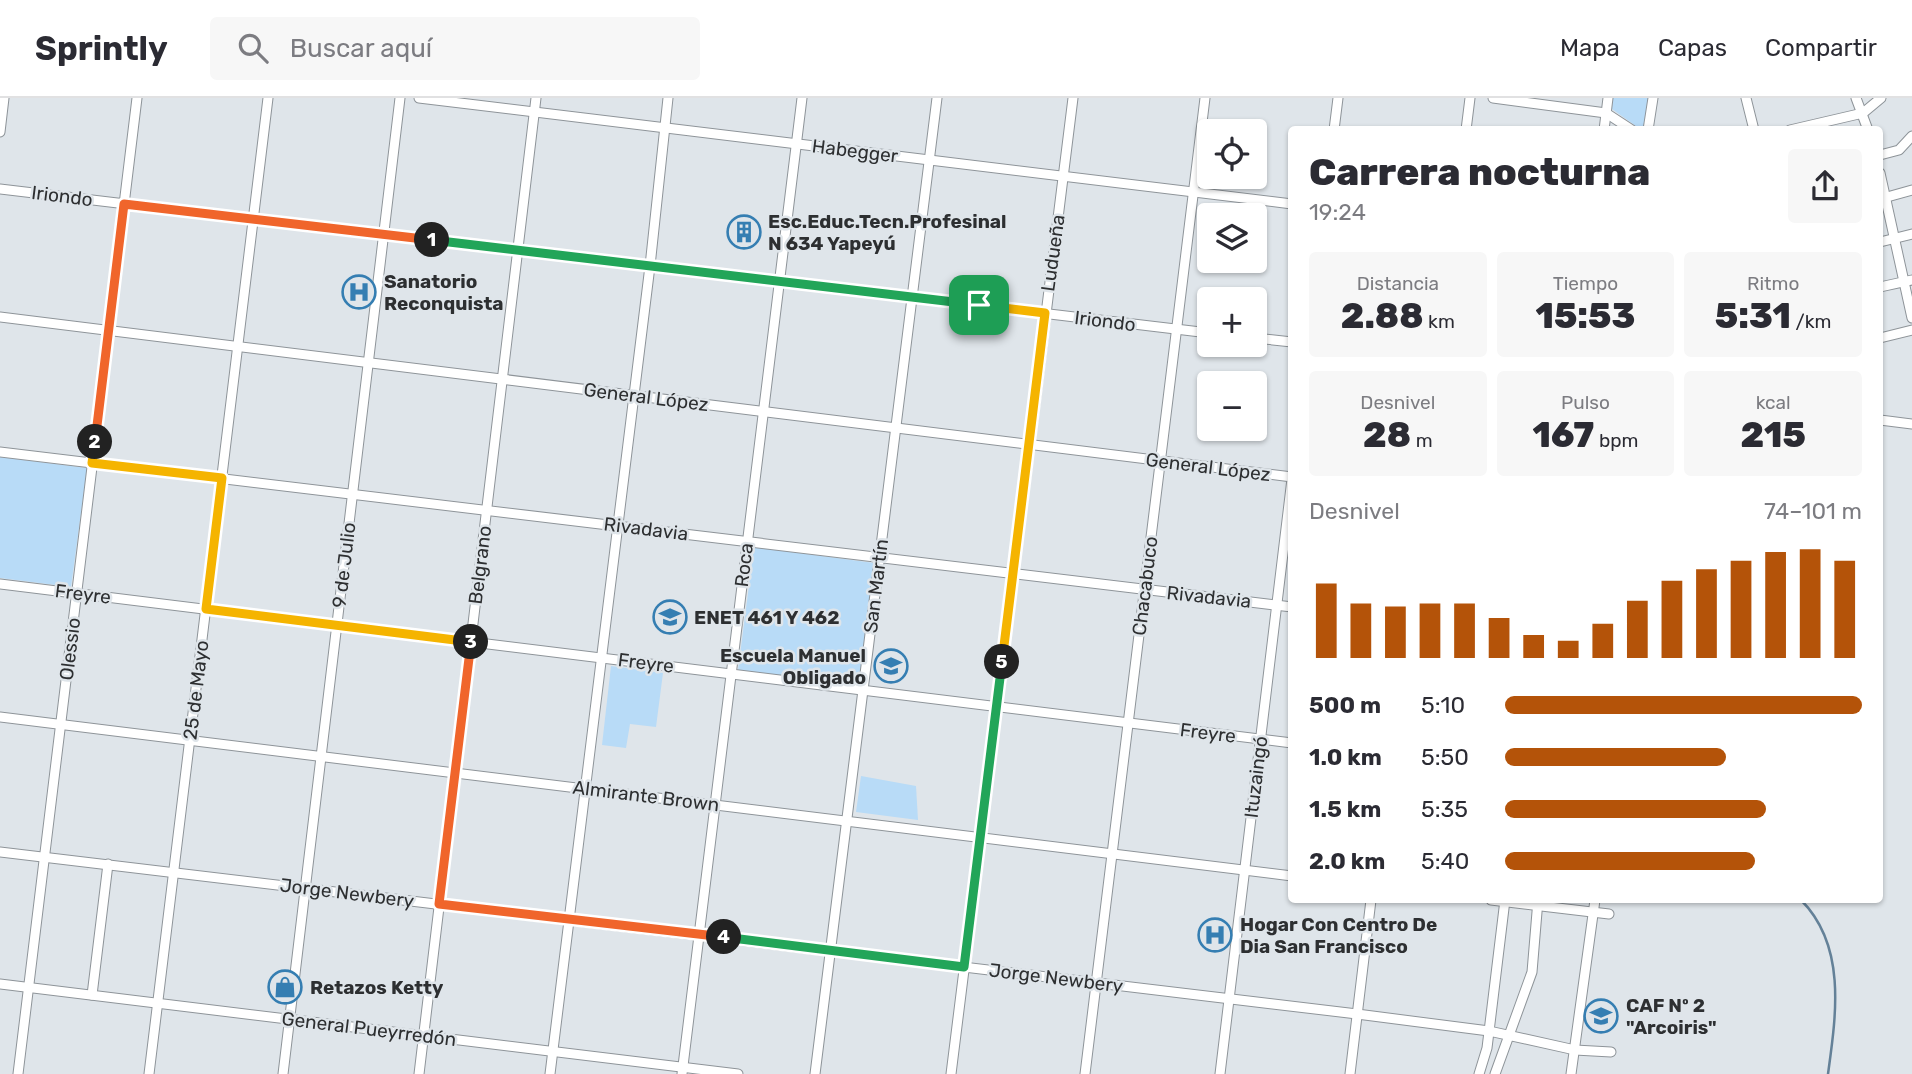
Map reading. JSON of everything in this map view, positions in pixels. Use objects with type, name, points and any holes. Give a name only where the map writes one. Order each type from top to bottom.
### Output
[{"type":"street","points":[[0,132],[4,98]]},
{"type":"street","name":"Olessio","points":[[18,1074],[137,98]]},
{"type":"street","name":"25 de Mayo","points":[[149,1074],[268,98]]},
{"type":"street","name":"9 de Julio","points":[[283,1074],[400,98]]},
{"type":"street","name":"Habegger","points":[[419,98],[1288,204]]},
{"type":"street","name":"Belgrano","points":[[419,1074],[536,98]]},
{"type":"street","points":[[550,1074],[650,266],[668,98]]},
{"type":"street","name":"Roca","points":[[682,1070],[802,98]]},
{"type":"street","name":"San Martín","points":[[815,1074],[937,98]]},
{"type":"street","name":"Ludueña","points":[[951,1074],[1073,98]]},
{"type":"street","name":"Chacabuco","points":[[1085,1074],[1205,98]]},
{"type":"street","points":[[1334,126],[1338,98]]},
{"type":"street","points":[[1466,126],[1470,98]]},
{"type":"street","points":[[1493,98],[1606,113],[1626,126]]},
{"type":"street","points":[[1604,126],[1608,98]]},
{"type":"street","points":[[1649,126],[1653,98]]},
{"type":"street","points":[[1746,98],[1753,126]]},
{"type":"street","points":[[1856,98],[1867,126]]},
{"type":"street","points":[[1807,126],[1863,113],[1881,98]]},
{"type":"street","points":[[1883,154],[1899,150],[1912,136]]},
{"type":"street","name":"Iriondo","points":[[0,189],[1197,332]]},
{"type":"street","points":[[1883,198],[1912,190]]},
{"type":"street","points":[[1883,201],[1908,281],[1912,318]]},
{"type":"street","points":[[1883,241],[1912,234]]},
{"type":"street","points":[[1883,286],[1908,281]]},
{"type":"street","name":"General López","points":[[0,317],[1288,477]]},
{"type":"street","points":[[1883,337],[1912,330]]},
{"type":"street","points":[[1267,339],[1288,342]]},
{"type":"street","points":[[1883,421],[1912,424]]},
{"type":"street","name":"Rivadavia","points":[[0,452],[1288,606]]},
{"type":"street","name":"Ituzaingó","points":[[1220,1074],[1288,510]]},
{"type":"street","name":"Freyre","points":[[0,584],[1288,742]]},
{"type":"street","name":"Almirante Brown","points":[[0,717],[1288,876]]},
{"type":"street","name":"Jorge Newbery","points":[[0,852],[1229,998],[1489,1031],[1575,1050],[1611,1052]]},
{"type":"street","points":[[92,995],[108,864]]},
{"type":"street","points":[[1350,1074],[1371,903]]},
{"type":"street","points":[[1479,1074],[1489,1031],[1505,903]]},
{"type":"street","points":[[1495,1074],[1532,972],[1538,903]]},
{"type":"street","points":[[1544,903],[1609,914]]},
{"type":"street","points":[[1571,1074],[1594,903]]},
{"type":"street","name":"General Pueyrredón","points":[[0,984],[423,1035],[682,1070],[738,1074]]},
{"type":"shaded area","points":[[1613,98],[1650,98],[1646,126],[1636,126],[1612,109]]},
{"type":"shaded area","points":[[0,457],[87,468],[71,587],[0,578]]},
{"type":"shaded area","points":[[754,547],[874,563],[859,685],[738,670]]},
{"type":"shaded area","points":[[611,666],[663,673],[656,727],[630,724],[626,748],[602,745]]},
{"type":"shaded area","points":[[861,776],[916,786],[918,820],[856,812]]},
{"type":"waterway","points":[[1804,903],[1816,918],[1826,938],[1832,960],[1835,1006],[1828,1074]]},
{"type":"place","name":"Esc.Educ.Tecn.Profesinal N 634 Yapeyú","points":[[744,232]]},
{"type":"place","name":"Sanatorio Reconquista","points":[[359,292]]},
{"type":"place","name":"ENET 461 Y 462","points":[[670,617]]},
{"type":"place","name":"Escuela Manuel Obligado","points":[[891,666]]},
{"type":"place","name":"Hogar Con Centro De Dia San Francisco","points":[[1215,935]]},
{"type":"place","name":"Retazos Ketty","points":[[285,987]]},
{"type":"place","name":"CAF Nº 2 \"Arcoiris\"","points":[[1601,1016]]},
{"type":"route","points":[[124,204],[979,305],[1045,313],[964,967],[439,904],[471,642],[206,609],[222,478],[92,463],[124,204]]}]
